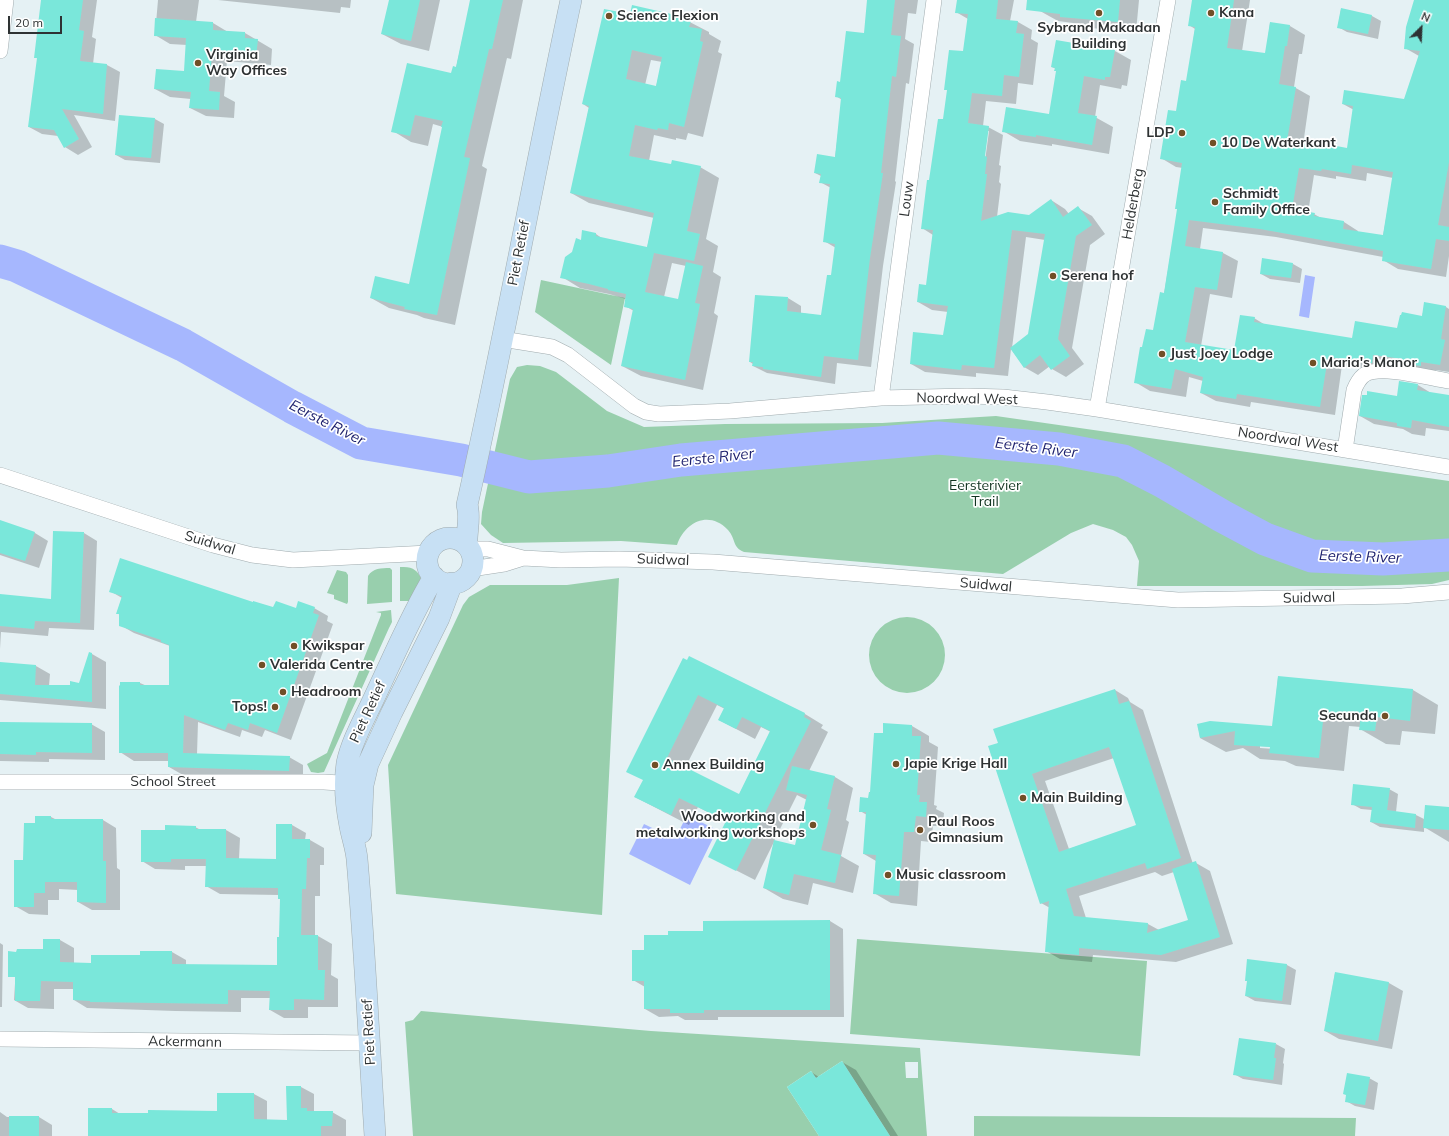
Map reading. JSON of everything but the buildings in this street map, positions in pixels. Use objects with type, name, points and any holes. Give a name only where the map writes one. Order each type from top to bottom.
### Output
[{"type":"street","points":[[0,51],[6,0]]},
{"type":"street","name":"Piet Retief","points":[[469,554],[466,534],[468,511],[467,505],[498,363],[542,137],[571,0]]},
{"type":"street","name":"Louw","points":[[881,398],[934,0]]},
{"type":"street","name":"Helderberg","points":[[1097,409],[1168,0]]},
{"type":"street","name":"Noordwal West","points":[[502,339],[552,347],[568,355],[634,406],[646,412],[659,414],[730,411],[881,398],[967,396],[1003,397],[1097,409],[1449,467]]},
{"type":"street","points":[[1345,450],[1354,390],[1357,382],[1365,375],[1374,371],[1385,370],[1448,376]]},
{"type":"street","name":"Suidwal","points":[[0,475],[213,545],[252,555],[293,560],[428,553]]},
{"type":"street","name":"Piet Retief","points":[[446,538],[463,508],[467,505]]},
{"type":"street","points":[[454,538],[461,541],[469,554],[464,579],[443,580],[429,570],[427,562],[428,553],[438,540],[454,538]]},
{"type":"street","name":"Suidwal","points":[[469,554],[488,549],[523,558],[713,562],[1178,600],[1394,596],[1449,592]]},
{"type":"street","name":"Piet Retief","points":[[375,1136],[369,1043],[368,997],[357,857],[361,833],[354,784],[368,764],[439,618],[443,580]]},
{"type":"street","name":"School Street","points":[[0,782],[302,782],[354,784]]},
{"type":"street","name":"Ackermann","points":[[0,1039],[369,1043]]},
{"type":"green space","points":[[541,280],[625,298],[611,365],[535,312]]},
{"type":"green space","name":"Eersterivier Trail","points":[[527,365],[540,366],[556,372],[607,411],[644,427],[725,424],[882,423],[996,416],[1449,481],[1449,580],[1432,584],[1362,586],[1137,586],[1139,561],[1132,545],[1126,537],[1113,530],[1093,524],[1071,533],[1003,574],[744,552],[738,548],[728,530],[721,524],[706,520],[698,521],[686,530],[677,545],[621,541],[503,543],[491,535],[481,524],[482,512],[510,379],[517,367]]},
{"type":"green space","points":[[400,567],[413,569],[421,578],[411,601],[400,601]]},
{"type":"green space","points":[[380,568],[390,568],[392,570],[392,602],[367,604],[368,576],[370,573]]},
{"type":"green space","points":[[337,570],[346,572],[348,575],[347,604],[334,599],[334,595],[327,593]]},
{"type":"green space","points":[[619,578],[602,915],[396,894],[388,765],[463,605],[469,597],[490,585],[567,585]]},
{"type":"green space","points":[[391,610],[392,622],[324,772],[311,772],[307,764],[327,753],[381,615],[381,613],[376,612]]},
{"type":"green space","points":[[907,617],[922,620],[934,628],[942,640],[945,655],[942,670],[934,682],[922,690],[907,693],[892,690],[880,682],[872,670],[869,655],[872,640],[880,628],[892,620]]},
{"type":"green space","points":[[857,939],[1147,961],[1140,1056],[850,1034]]},
{"type":"green space","points":[[421,1011],[651,1031],[920,1048],[927,1136],[890,1136],[842,1061],[816,1078],[811,1071],[787,1087],[819,1136],[413,1136],[405,1022],[413,1020]],"holes":[[[905,1062],[918,1062],[918,1078],[906,1078]]]},
{"type":"green space","points":[[974,1116],[1356,1118],[1355,1136],[974,1136]]},
{"type":"water","points":[[1305,275],[1315,277],[1309,318],[1299,316]]},
{"type":"water","points":[[687,815],[717,830],[690,885],[629,854],[644,824],[675,839]]},
{"type":"waterway","name":"Eerste River","points":[[0,261],[17,266],[183,345],[292,407],[361,443],[461,460],[529,477],[608,471],[681,460],[938,438],[1059,449],[1123,461],[1162,481],[1265,539],[1312,556],[1383,559],[1449,555]]},
{"type":"place","name":"Sybrand Makadan Building","points":[[1099,13]]},
{"type":"place","name":"Kana","points":[[1211,13]]},
{"type":"place","name":"Science Flexion","points":[[609,16]]},
{"type":"place","name":"Virginia Way Offices","points":[[198,63]]},
{"type":"place","name":"LDP","points":[[1182,133]]},
{"type":"place","name":"10 De Waterkant","points":[[1213,143]]},
{"type":"place","name":"Schmidt Family Office","points":[[1215,202]]},
{"type":"place","name":"Serena hof","points":[[1053,276]]},
{"type":"place","name":"Just Joey Lodge","points":[[1162,354]]},
{"type":"place","name":"Maria's Manor","points":[[1313,363]]},
{"type":"place","name":"Kwikspar","points":[[294,646]]},
{"type":"place","name":"Valerida Centre","points":[[262,665]]},
{"type":"place","name":"Headroom","points":[[283,692]]},
{"type":"place","name":"Tops!","points":[[275,707]]},
{"type":"place","name":"Secunda","points":[[1385,716]]},
{"type":"place","name":"Japie Krige Hall","points":[[896,764]]},
{"type":"place","name":"Annex Building","points":[[655,765]]},
{"type":"place","name":"Main Building","points":[[1023,798]]},
{"type":"place","name":"Woodworking and metalworking workshops","points":[[813,825]]},
{"type":"place","name":"Paul Roos Gimnasium","points":[[920,830]]},
{"type":"place","name":"Music classroom","points":[[888,875]]}]
